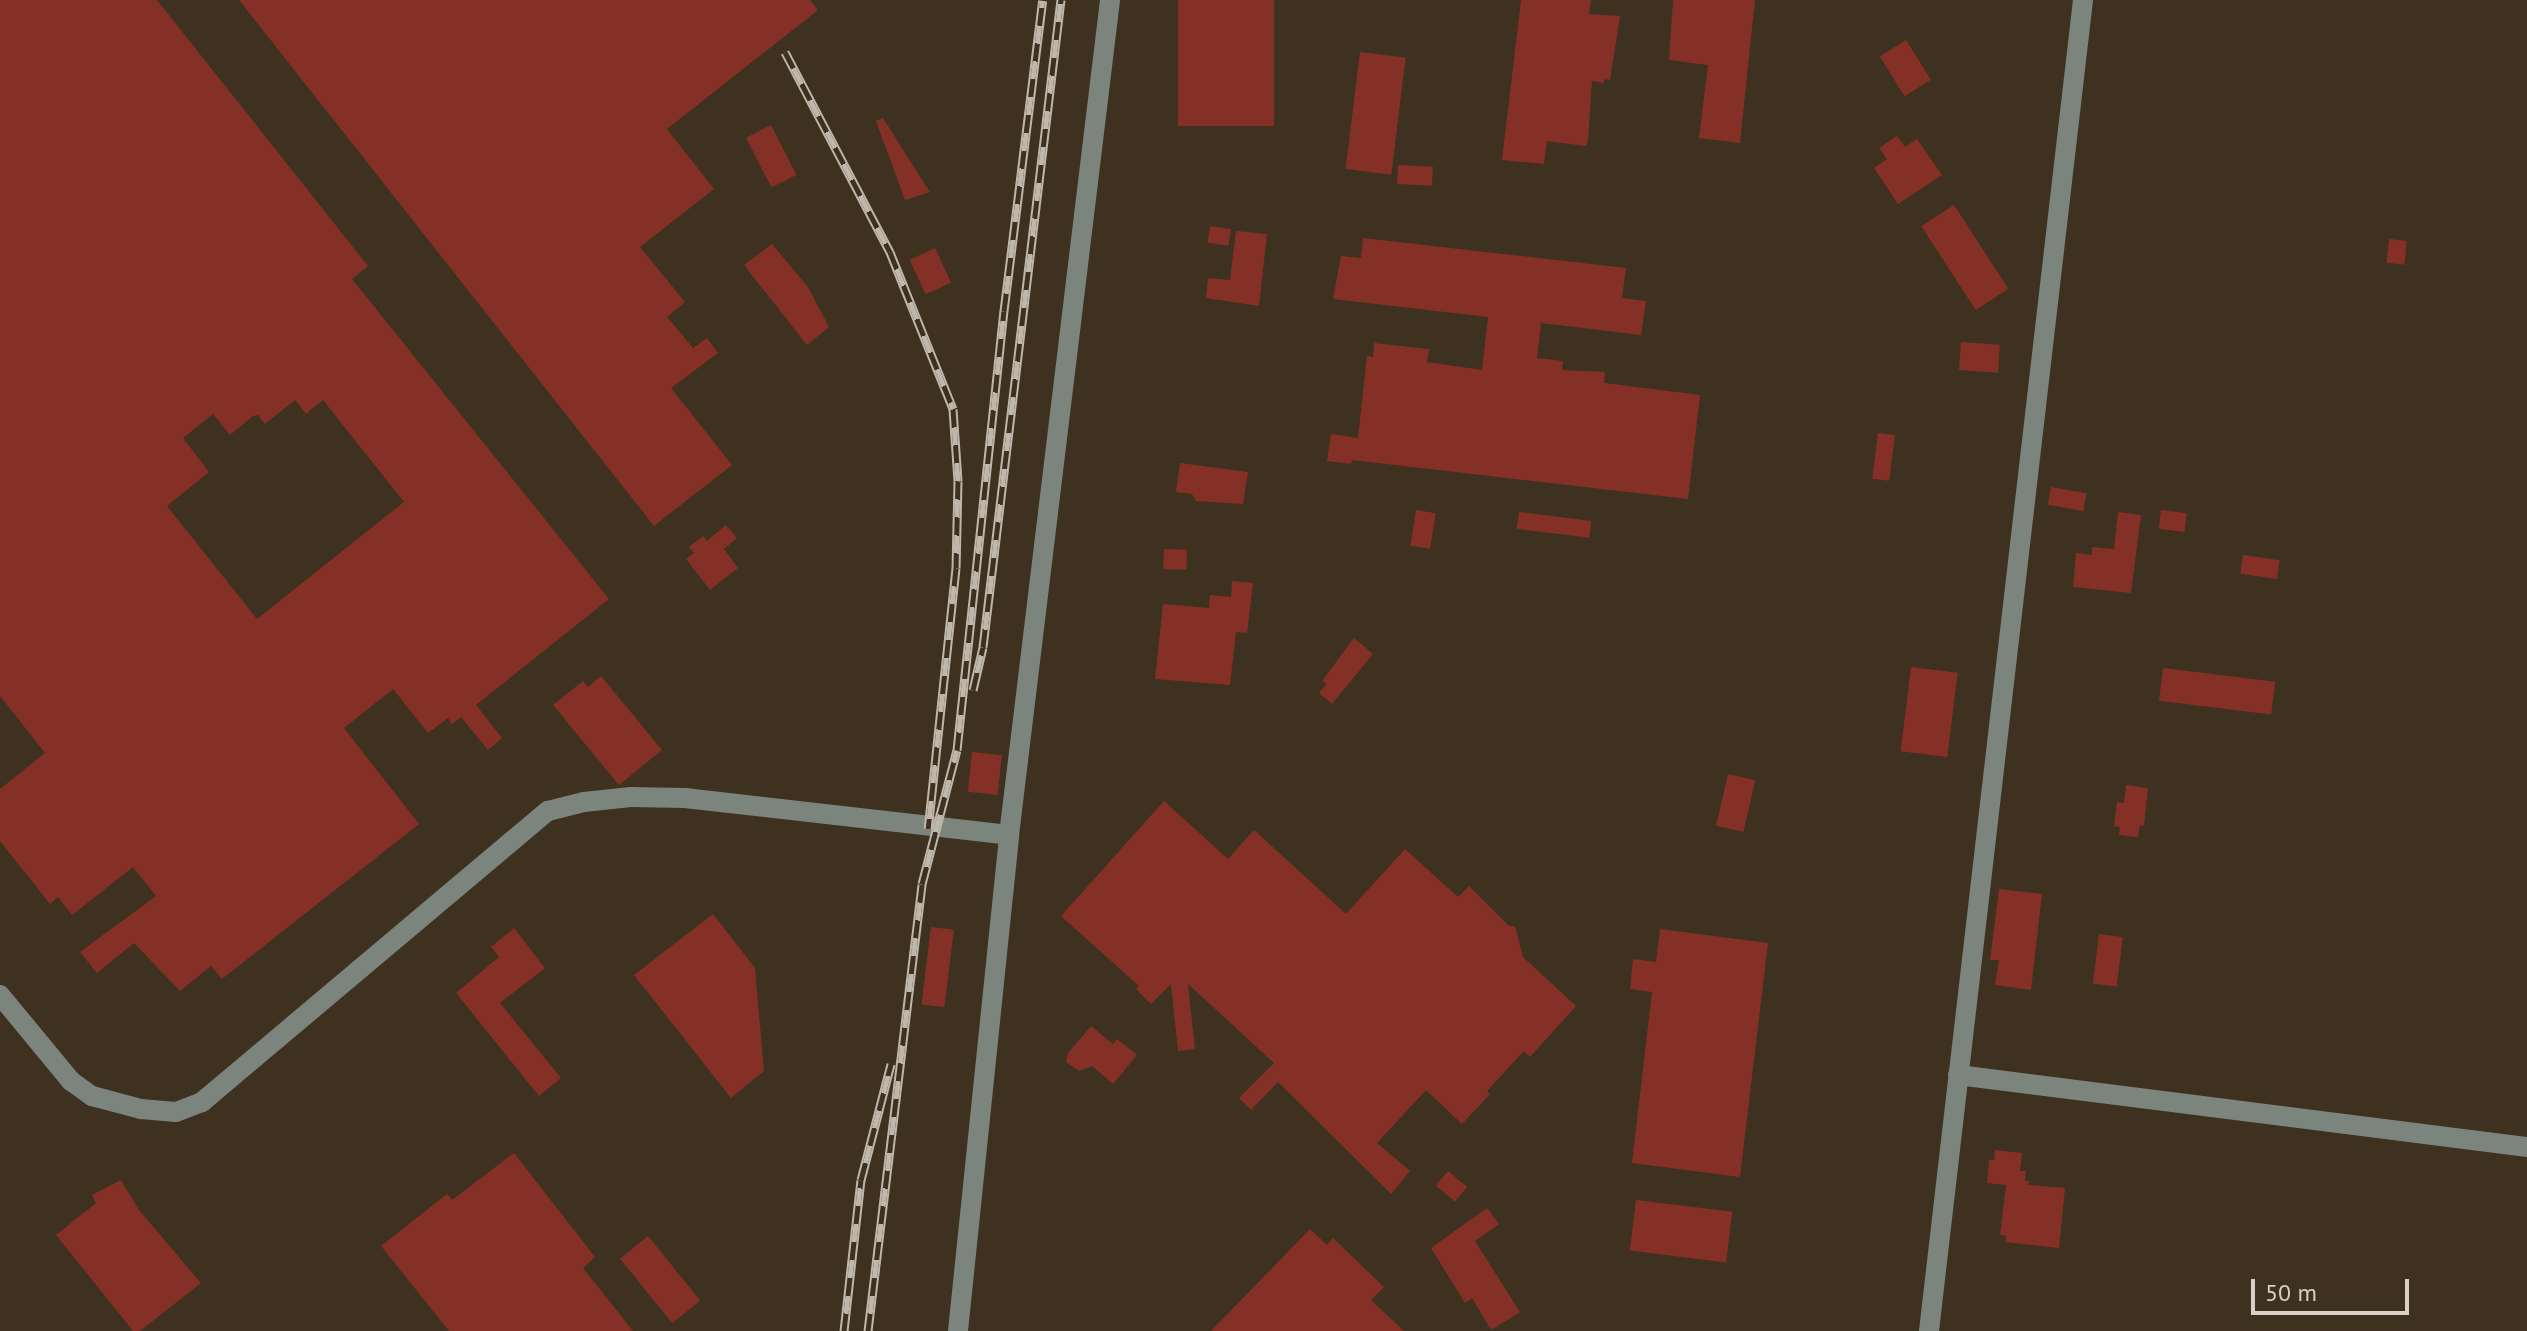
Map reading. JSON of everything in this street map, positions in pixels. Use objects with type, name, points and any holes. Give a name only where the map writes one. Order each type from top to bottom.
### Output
[{"type":"lane","points":[[958,1331],[1009,835],[1110,0]]},
{"type":"lane","points":[[1929,1331],[2083,0]]},
{"type":"lane","points":[[0,995],[71,1081],[92,1096],[141,1109],[176,1112],[202,1102],[548,811],[584,802],[631,797],[685,798],[1009,835]]},
{"type":"lane","points":[[1958,1075],[2527,1147]]},
{"type":"building","points":[[0,0],[157,0],[368,266],[352,279],[609,599],[476,705],[502,738],[488,750],[461,717],[452,724],[448,718],[428,733],[393,689],[344,728],[419,824],[222,979],[211,966],[180,991],[134,943],[97,973],[80,952],[156,896],[133,867],[72,915],[58,897],[50,904],[0,841],[0,789],[45,753],[0,696]],"holes":[[[295,400],[306,414],[323,400],[404,502],[257,619],[167,506],[209,472],[183,438],[213,414],[230,435],[253,416],[258,415],[265,424]]]},
{"type":"building","points":[[239,0],[810,0],[818,10],[667,129],[714,189],[640,247],[685,302],[667,317],[693,348],[707,338],[718,353],[671,388],[732,465],[654,526]]},
{"type":"building","points":[[1178,0],[1274,0],[1274,126],[1178,126]]},
{"type":"building","points":[[1521,0],[1591,0],[1589,14],[1620,16],[1610,80],[1604,79],[1604,83],[1592,81],[1586,146],[1547,141],[1544,164],[1502,160]]},
{"type":"building","points":[[1673,0],[1755,0],[1740,143],[1699,138],[1708,65],[1669,60]]},
{"type":"building","points":[[1906,40],[1931,80],[1905,96],[1880,56]]},
{"type":"building","points":[[1360,52],[1406,58],[1391,175],[1346,169]]},
{"type":"building","points":[[883,118],[930,192],[905,200],[876,121]]},
{"type":"building","points":[[771,125],[796,175],[771,188],[746,138]]},
{"type":"building","points":[[1897,136],[1905,147],[1917,139],[1942,175],[1898,204],[1874,168],[1887,159],[1879,148]]},
{"type":"building","points":[[1398,165],[1433,167],[1432,186],[1397,184]]},
{"type":"building","points":[[1954,205],[2008,289],[1976,310],[1921,226]]},
{"type":"building","points":[[1210,226],[1231,229],[1228,246],[1208,243]]},
{"type":"building","points":[[1236,231],[1267,234],[1259,306],[1206,298],[1208,278],[1230,280]]},
{"type":"building","points":[[1363,238],[1626,268],[1622,298],[1646,301],[1641,335],[1541,323],[1537,358],[1563,361],[1562,370],[1605,372],[1604,383],[1700,395],[1688,499],[1352,460],[1351,464],[1327,461],[1331,434],[1358,438],[1367,356],[1373,357],[1374,343],[1429,349],[1427,362],[1482,370],[1488,317],[1333,299],[1341,256],[1361,258]]},
{"type":"building","points":[[2389,239],[2407,241],[2404,265],[2386,263]]},
{"type":"building","points":[[772,244],[808,287],[829,327],[807,345],[744,265]]},
{"type":"building","points":[[935,248],[951,282],[926,294],[910,260]]},
{"type":"building","points":[[1961,342],[2000,345],[1998,373],[1959,370]]},
{"type":"building","points":[[1878,433],[1895,435],[1889,481],[1872,479]]},
{"type":"building","points":[[1180,463],[1248,472],[1243,504],[1196,501],[1192,494],[1176,492]]},
{"type":"building","points":[[2051,487],[2086,493],[2083,511],[2048,505]]},
{"type":"building","points":[[1416,510],[1436,513],[1430,549],[1410,546]]},
{"type":"building","points":[[2161,510],[2187,513],[2184,532],[2159,529]]},
{"type":"building","points":[[1519,512],[1591,521],[1589,538],[1517,529]]},
{"type":"building","points":[[2118,512],[2141,515],[2131,593],[2073,587],[2076,553],[2092,555],[2092,547],[2114,549]]},
{"type":"building","points":[[726,525],[737,538],[724,549],[738,568],[710,590],[686,559],[694,553],[689,547],[703,536],[707,541]]},
{"type":"building","points":[[1164,549],[1187,550],[1186,570],[1163,569]]},
{"type":"building","points":[[2243,555],[2280,560],[2277,579],[2240,574]]},
{"type":"building","points":[[1232,581],[1253,583],[1247,633],[1236,632],[1230,685],[1155,679],[1163,604],[1209,608],[1210,595],[1231,597]]},
{"type":"building","points":[[1354,638],[1373,654],[1332,704],[1319,693],[1327,684],[1322,681]]},
{"type":"building","points":[[1911,667],[1958,673],[1947,757],[1901,751]]},
{"type":"building","points":[[2163,668],[2275,682],[2271,715],[2159,701]]},
{"type":"building","points":[[601,676],[662,750],[619,785],[553,705],[583,681],[588,687]]},
{"type":"building","points":[[972,752],[1002,755],[998,795],[968,792]]},
{"type":"building","points":[[1728,774],[1755,780],[1743,832],[1716,826]]},
{"type":"building","points":[[2126,785],[2148,788],[2144,826],[2140,825],[2138,837],[2119,835],[2120,827],[2114,826],[2117,802],[2124,803]]},
{"type":"building","points":[[1164,801],[1228,859],[1254,830],[1346,914],[1405,849],[1458,897],[1469,886],[1509,926],[1515,926],[1523,957],[1576,1006],[1530,1057],[1524,1051],[1462,1124],[1426,1090],[1377,1143],[1410,1171],[1391,1194],[1278,1082],[1251,1110],[1239,1098],[1274,1063],[1188,984],[1195,1049],[1178,1051],[1171,984],[1151,1004],[1136,989],[1139,986],[1061,916]]},
{"type":"building","points":[[1999,889],[2042,894],[2031,990],[1995,985],[1999,960],[1990,960]]},
{"type":"building","points":[[713,914],[755,968],[764,1071],[731,1098],[634,975]]},
{"type":"building","points":[[931,927],[954,930],[944,1007],[921,1004]]},
{"type":"building","points":[[514,928],[545,968],[500,1003],[561,1078],[539,1096],[456,993],[499,957],[491,947]]},
{"type":"building","points":[[1660,929],[1768,943],[1740,1177],[1632,1163],[1652,992],[1630,989],[1633,959],[1656,962]]},
{"type":"building","points":[[2099,934],[2123,937],[2117,987],[2093,984]]},
{"type":"building","points":[[1091,1026],[1113,1044],[1117,1039],[1137,1055],[1113,1084],[1092,1066],[1079,1071],[1066,1062],[1068,1053]]},
{"type":"building","points":[[1995,1150],[2022,1153],[2020,1171],[2026,1171],[2025,1181],[2029,1181],[2028,1185],[2065,1188],[2059,1248],[2005,1242],[2006,1236],[2000,1235],[2006,1185],[1987,1183],[1989,1160],[1994,1160]]},
{"type":"building","points":[[514,1153],[595,1257],[583,1268],[633,1331],[449,1331],[381,1246],[447,1194],[452,1200]]},
{"type":"building","points":[[1448,1171],[1467,1187],[1455,1202],[1436,1186]]},
{"type":"building","points":[[121,1180],[139,1210],[201,1283],[140,1331],[133,1331],[56,1235],[96,1203],[92,1195]]},
{"type":"building","points":[[1636,1200],[1732,1212],[1726,1262],[1630,1251]]},
{"type":"building","points":[[1487,1208],[1499,1224],[1475,1241],[1520,1312],[1491,1330],[1472,1298],[1465,1303],[1431,1248]]},
{"type":"building","points":[[1310,1229],[1327,1245],[1333,1238],[1384,1287],[1371,1300],[1404,1331],[1211,1331]]},
{"type":"building","points":[[648,1236],[700,1301],[672,1323],[620,1259]]},
{"type":"railway","points":[[868,1331],[922,884],[957,750],[1004,311],[1043,0]]},
{"type":"railway","points":[[973,690],[983,647],[1061,0]]},
{"type":"railway","points":[[785,52],[890,252],[953,409],[958,481],[956,568],[928,828]]},
{"type":"railway","points":[[844,1331],[861,1180],[891,1064]]}]
